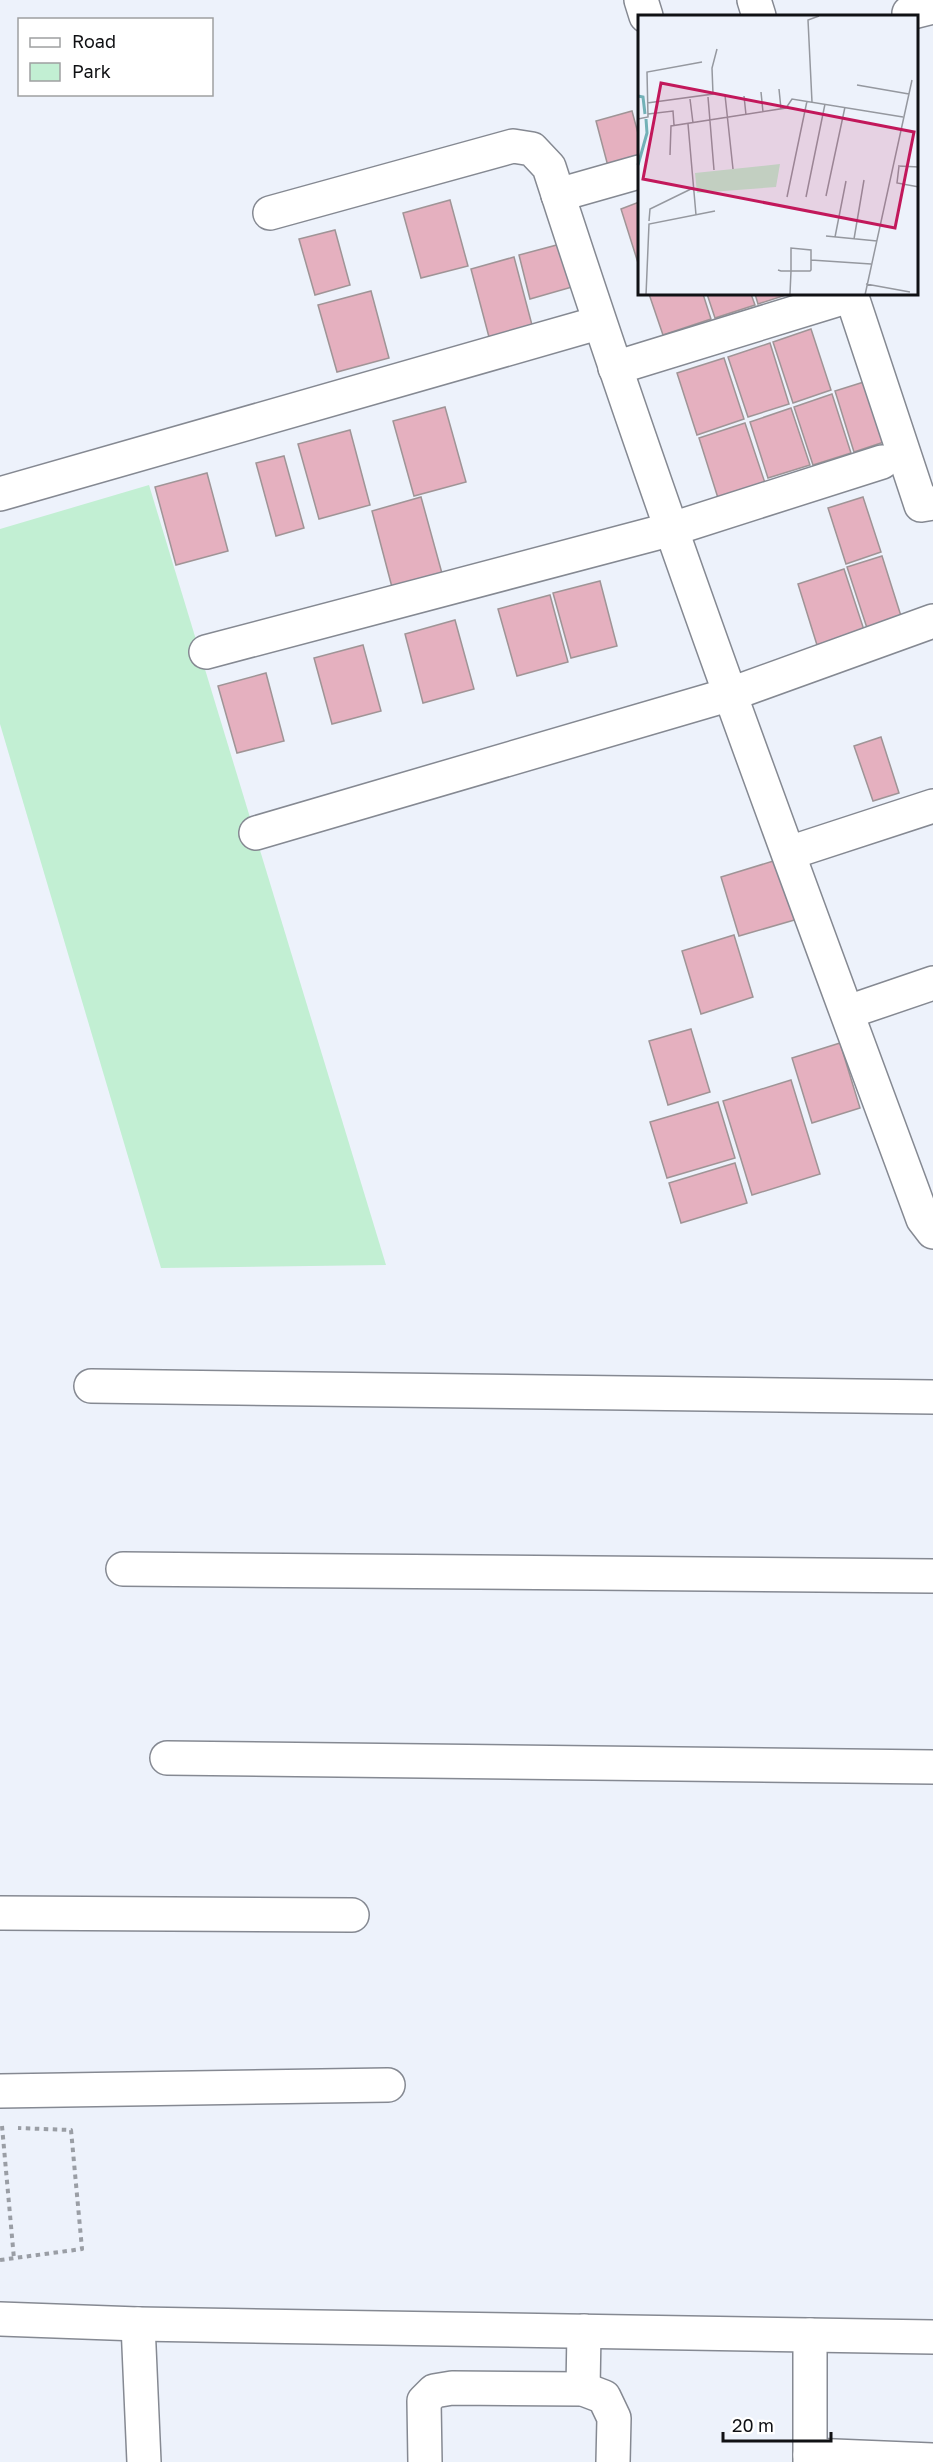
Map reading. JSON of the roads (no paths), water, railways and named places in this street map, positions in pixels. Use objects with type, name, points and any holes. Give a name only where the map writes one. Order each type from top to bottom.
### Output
[{"type":"street","points":[[641,0],[646,15]]},
{"type":"street","points":[[754,0],[759,15]]},
{"type":"street","points":[[270,213],[513,146],[532,149],[549,167],[598,323],[789,853],[848,1012],[920,1173],[923,1219],[933,1232]]},
{"type":"street","points":[[558,195],[638,172]]},
{"type":"street","points":[[615,368],[844,297],[921,505],[933,503]]},
{"type":"street","points":[[0,494],[598,323]]},
{"type":"street","points":[[206,652],[672,529],[882,462]]},
{"type":"street","points":[[256,833],[731,694],[933,621]]},
{"type":"street","points":[[789,853],[933,806]]},
{"type":"street","points":[[848,1012],[933,983]]},
{"type":"street","points":[[91,1386],[933,1397]]},
{"type":"street","points":[[123,1569],[933,1576]]},
{"type":"street","points":[[166,1758],[933,1767]]},
{"type":"street","points":[[0,1913],[352,1916]]},
{"type":"street","points":[[0,2091],[388,2085]]},
{"type":"street","points":[[0,2319],[138,2324],[933,2337]]},
{"type":"street","points":[[138,2324],[144,2462]]},
{"type":"street","points":[[584,2331],[584,2389]]},
{"type":"street","points":[[810,2335],[810,2459],[933,2460]]},
{"type":"street","points":[[425,2462],[424,2401],[434,2391],[452,2388],[584,2389],[604,2397],[614,2418],[613,2462]]}]
